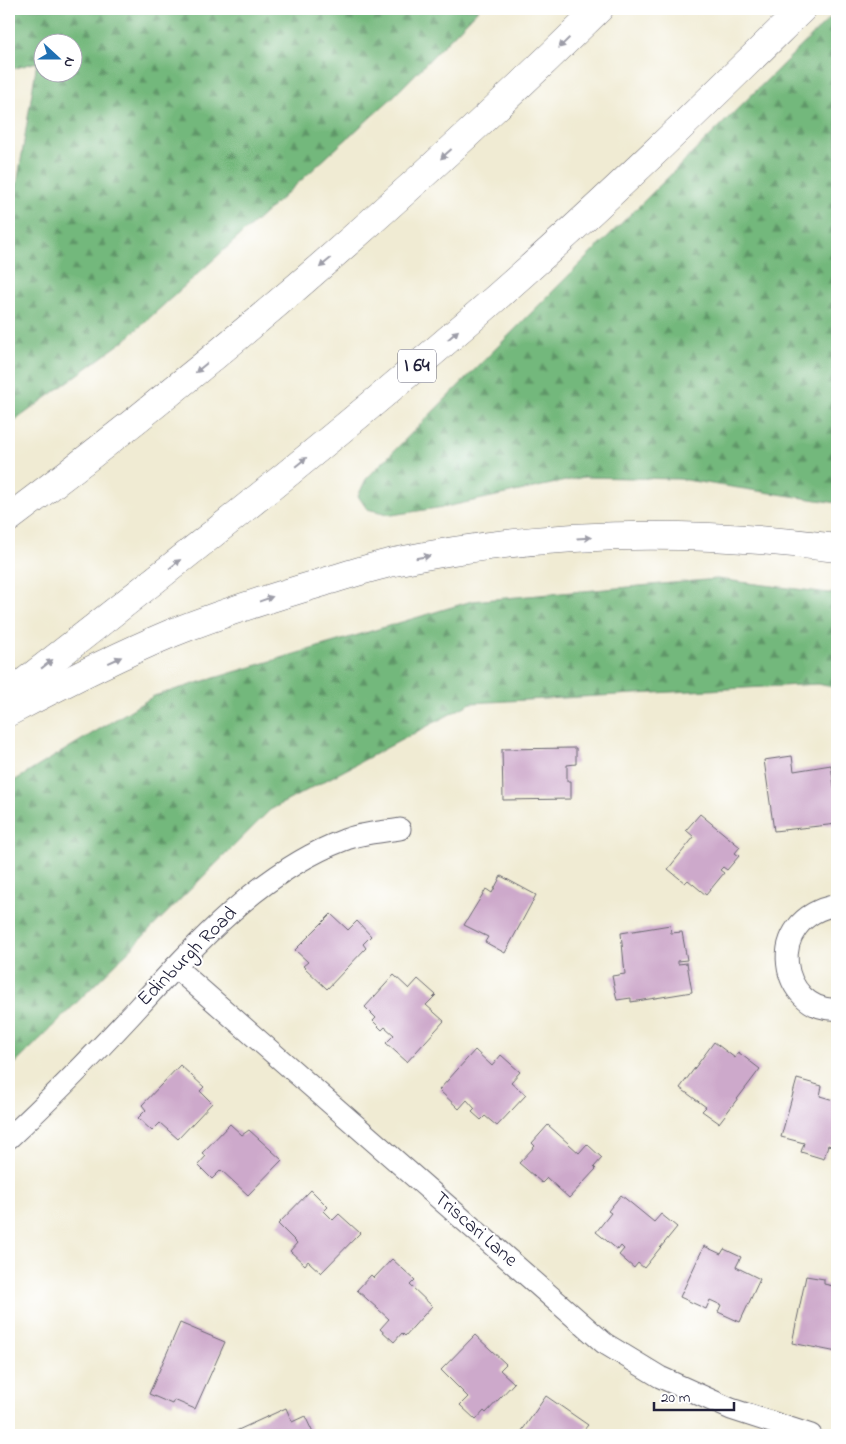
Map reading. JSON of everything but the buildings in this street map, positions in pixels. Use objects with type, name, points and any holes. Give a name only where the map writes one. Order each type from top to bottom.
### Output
[{"type":"highway","points":[[9,518],[187,379],[327,261],[476,127],[599,9]]},
{"type":"highway","name":"I 64","points":[[9,694],[386,393],[523,274],[664,145],[802,9]]},
{"type":"highway","points":[[9,712],[172,633],[276,596],[393,562],[505,543],[591,537],[686,535],[773,540],[837,548]]},
{"type":"street","name":"Edinburgh Road","points":[[9,1138],[57,1094],[175,967],[230,912],[300,860],[346,839],[400,829]]},
{"type":"street","points":[[837,905],[821,908],[806,917],[794,930],[788,946],[787,964],[792,980],[802,994],[816,1004],[837,1009]]},
{"type":"street","name":"Triscari Lane","points":[[175,967],[604,1343],[668,1381],[731,1409],[811,1435]]},
{"type":"green space","points":[[9,9],[479,9],[394,96],[125,340],[9,425],[9,234],[34,82],[82,82],[82,32],[32,32],[32,63],[9,70]]},
{"type":"green space","points":[[837,11],[837,503],[679,479],[584,477],[450,506],[392,515],[367,509],[358,496],[366,479],[578,266]]},
{"type":"green space","points":[[717,579],[837,594],[837,688],[818,684],[471,703],[270,810],[9,1070],[9,784],[154,696],[472,601]]}]
